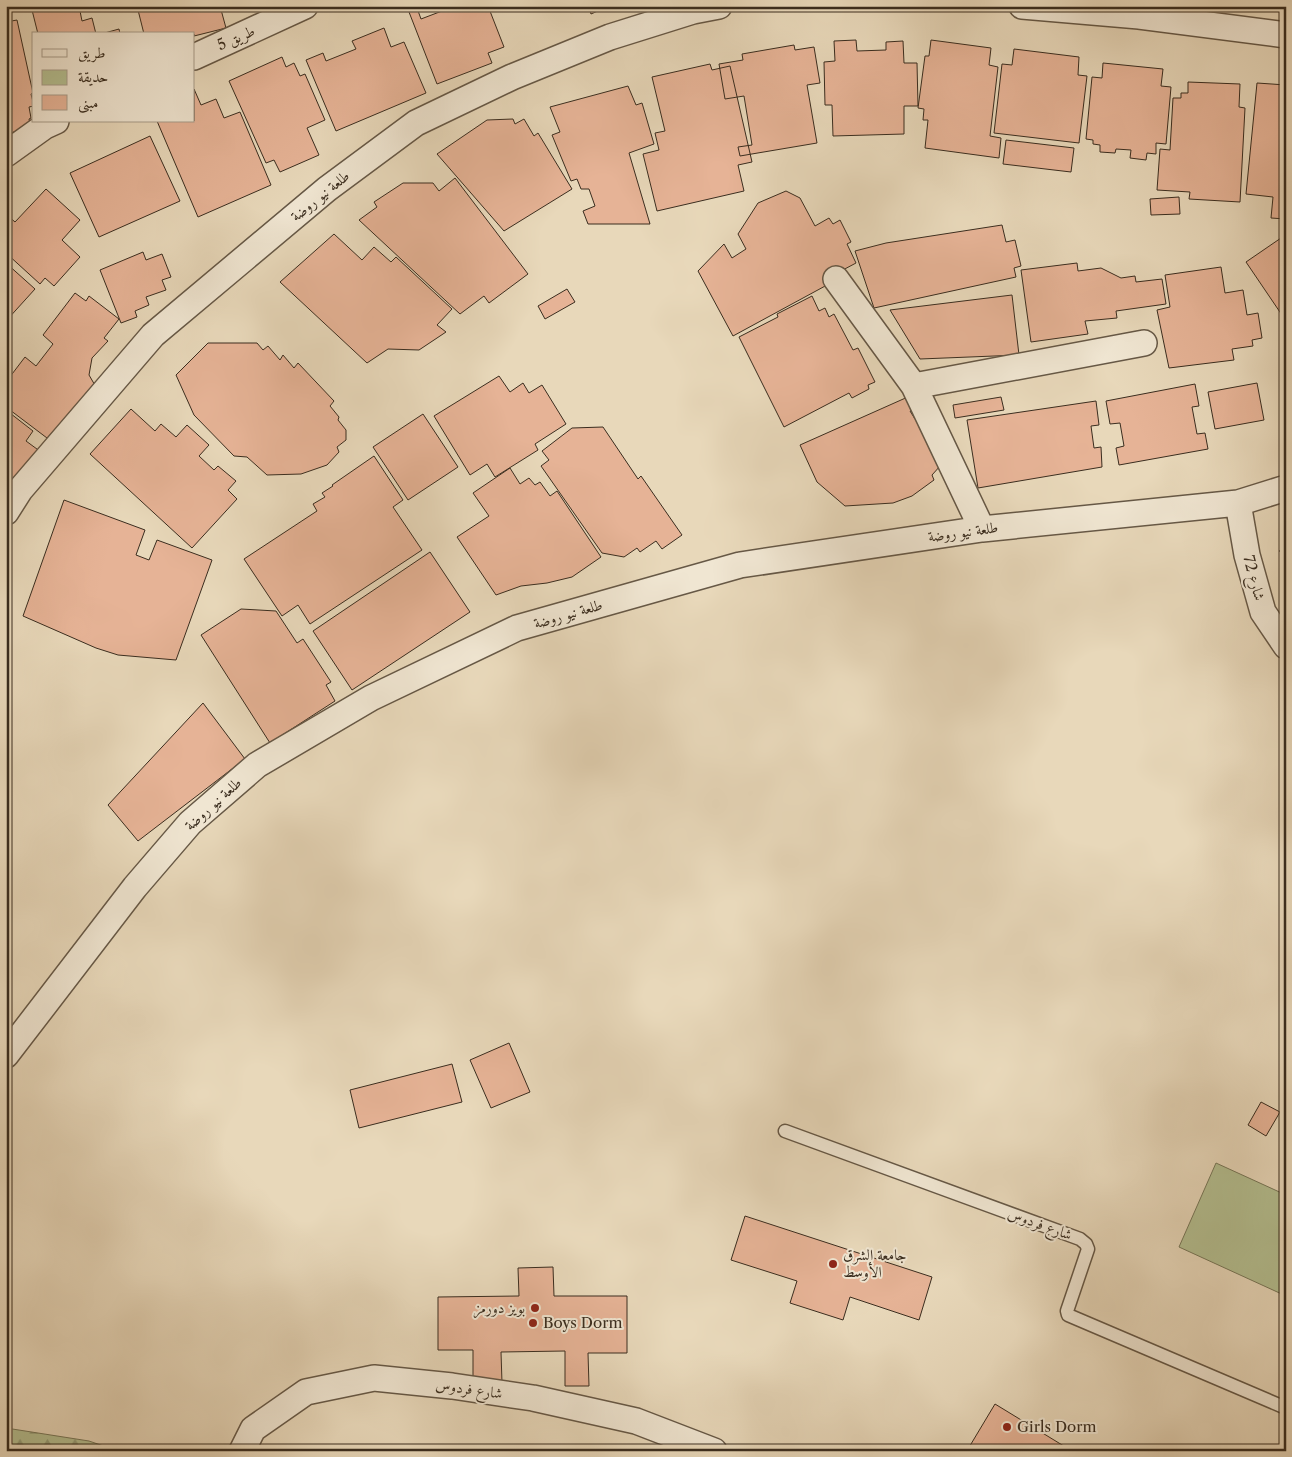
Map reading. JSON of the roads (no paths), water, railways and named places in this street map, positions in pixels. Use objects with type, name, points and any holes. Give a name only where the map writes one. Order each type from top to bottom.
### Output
[{"type":"street","name":"طريق 5","points":[[195,57],[305,6]]},
{"type":"street","name":"طلعة نيو روضة","points":[[6,512],[20,490],[154,336],[327,189],[416,123],[512,78],[610,37],[693,11],[720,6]]},
{"type":"street","points":[[1022,6],[1139,16],[1286,35]]},
{"type":"street","points":[[6,154],[45,126],[54,122]]},
{"type":"street","points":[[836,278],[914,386],[982,529]]},
{"type":"street","points":[[914,386],[1144,343]]},
{"type":"street","name":"طلعة نيو روضة","points":[[6,1055],[135,886],[190,823],[257,765],[371,698],[517,628],[740,565],[982,529],[1238,503],[1286,488]]},
{"type":"street","name":"شارع 72","points":[[1238,503],[1247,555],[1263,612],[1286,646]]},
{"type":"street","name":"شارع فردوس","points":[[242,1451],[253,1429],[306,1392],[374,1378],[452,1386],[533,1398],[636,1421],[714,1451]]},
{"type":"lane","name":"شارع فردوس","points":[[785,1130],[1080,1238],[1088,1248],[1067,1311],[1068,1315],[1286,1408]]},
{"type":"place","name":"جامعة الشرق الأوسط","points":[[833,1264]]},
{"type":"place","name":"بويز دورمز","points":[[535,1308]]},
{"type":"place","name":"Boys Dorm","points":[[533,1323]]},
{"type":"place","name":"Girls Dorm","points":[[1007,1427]]}]
